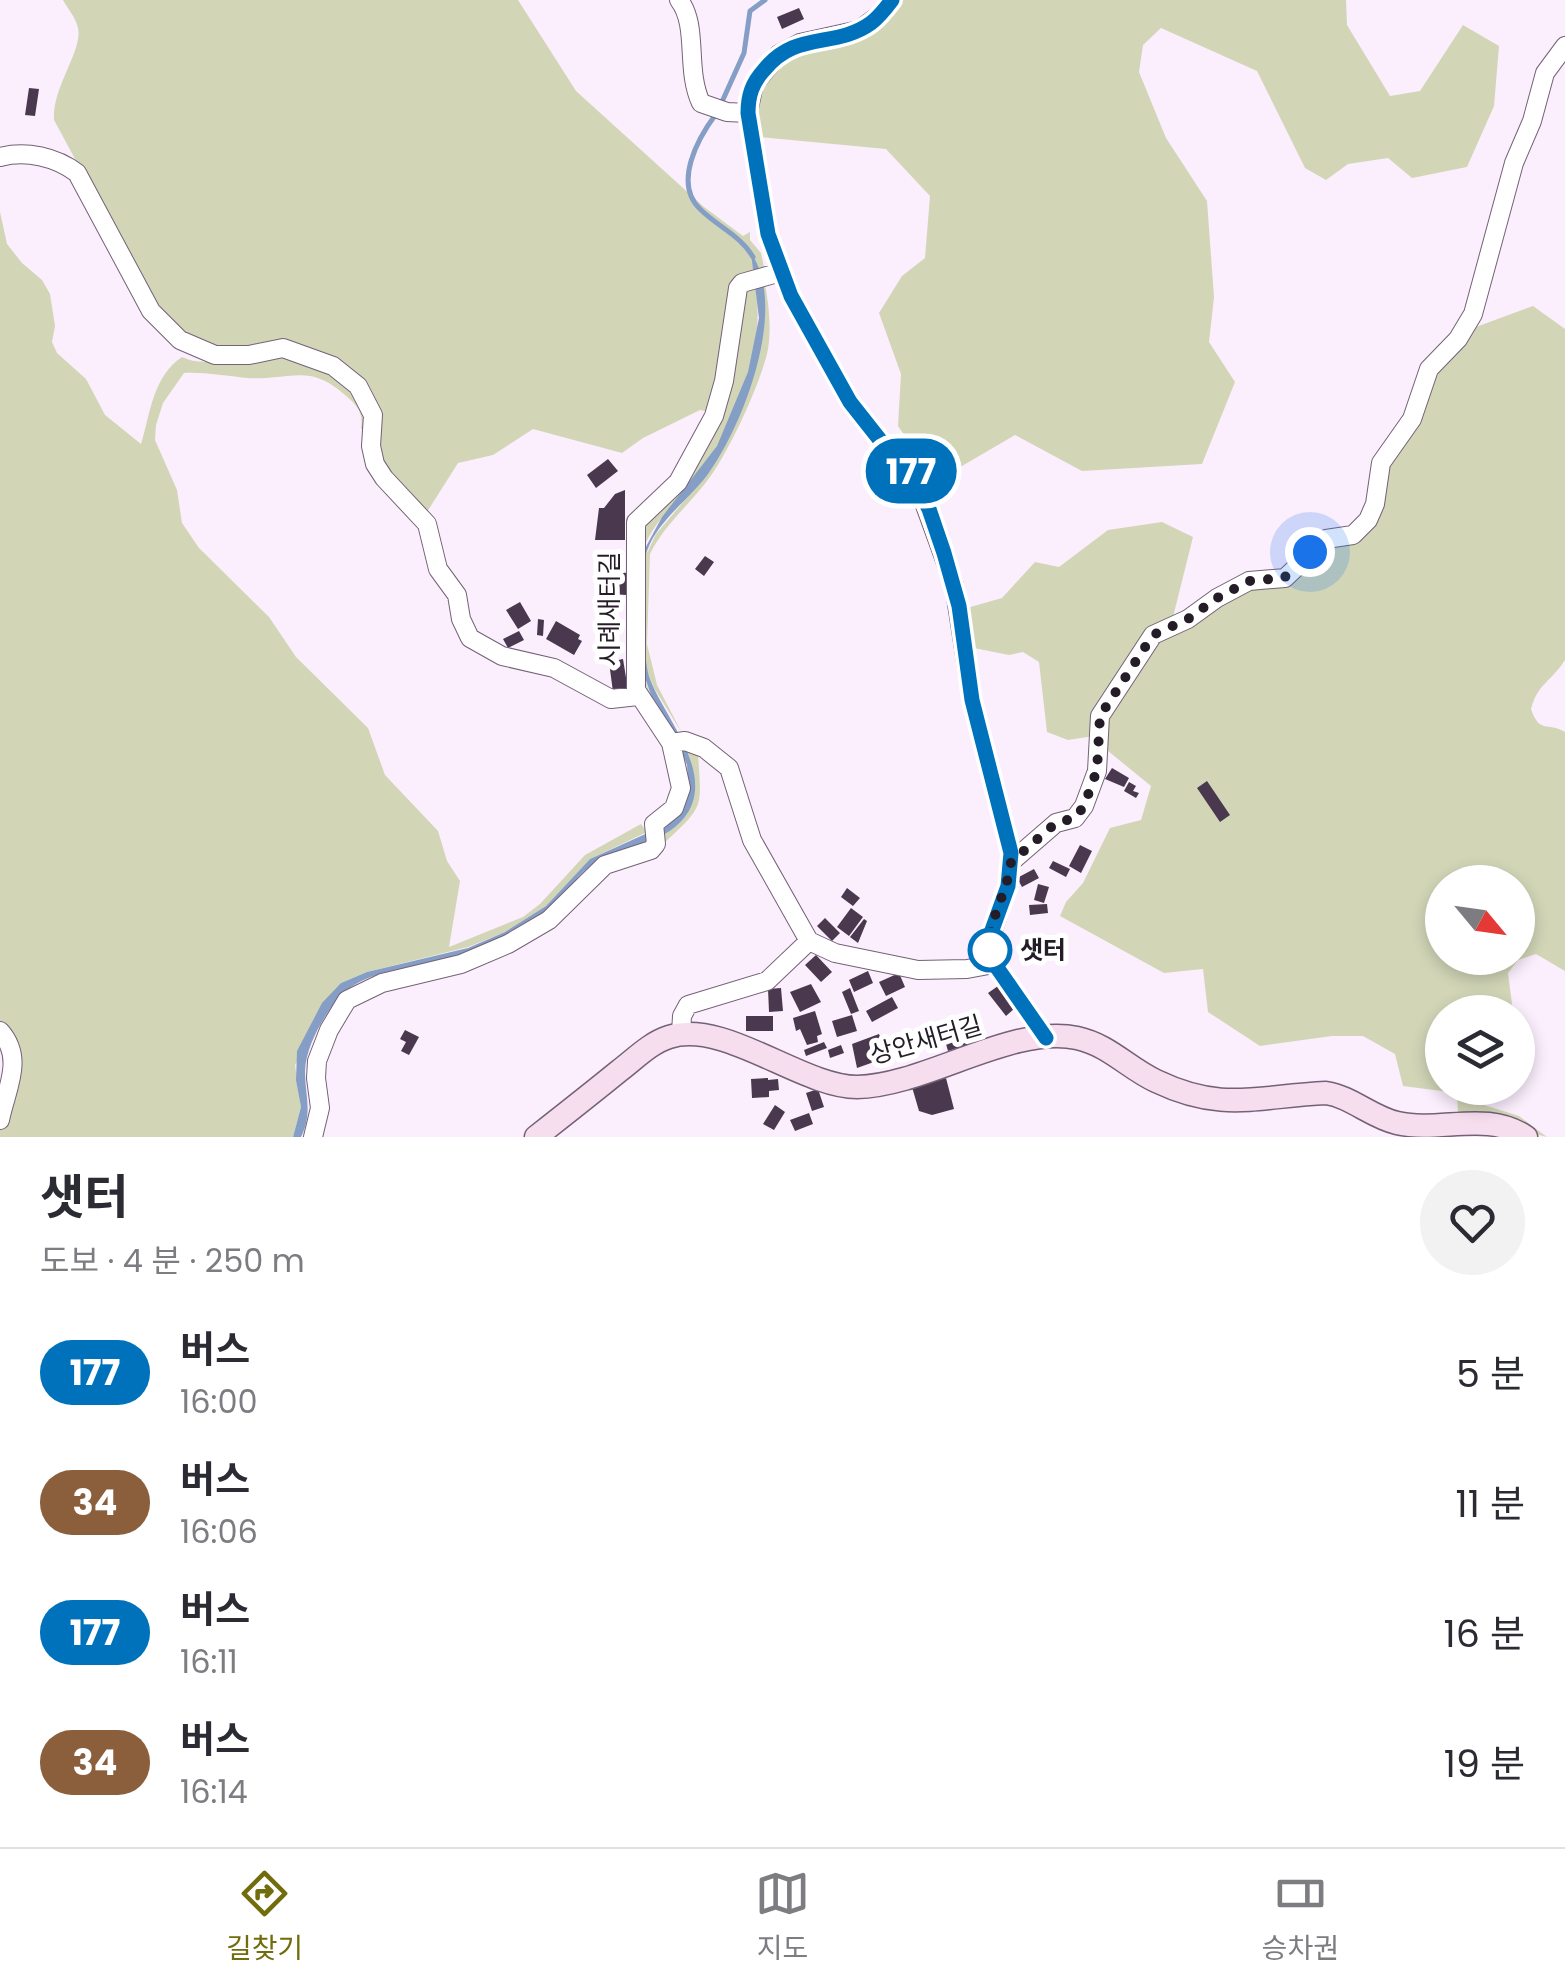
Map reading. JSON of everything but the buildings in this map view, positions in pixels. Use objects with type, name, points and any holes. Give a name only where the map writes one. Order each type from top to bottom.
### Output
[{"type":"street","points":[[678,0],[689,14],[690,67],[701,103],[727,112],[748,113]]},
{"type":"street","points":[[892,0],[871,24],[859,30],[800,43],[778,54],[754,84],[748,113],[768,234],[765,277],[864,423],[906,464],[929,509],[954,586],[972,700],[1011,862],[1008,886],[989,942],[994,964],[1046,1038]]},
{"type":"street","points":[[1011,862],[1056,823],[1075,818],[1084,806],[1097,770],[1100,716],[1153,635],[1188,619],[1249,581],[1284,578],[1326,539],[1353,535],[1368,520],[1376,504],[1382,463],[1412,419],[1429,369],[1458,339],[1473,314],[1514,163],[1532,121],[1545,73],[1565,46]]},
{"type":"street","points":[[0,157],[16,153],[34,155],[59,162],[77,174],[152,312],[180,340],[215,355],[249,355],[283,348],[324,362],[352,378],[373,415],[371,446],[375,464],[427,524],[438,569],[457,596],[461,620],[470,638],[502,656],[554,668],[612,699],[638,696]]},
{"type":"street","name":"시례새터길","points":[[313,1137],[320,1108],[317,1061],[347,1000],[382,983],[461,964],[508,944],[549,920],[605,865],[651,850],[655,822],[674,808],[680,796],[678,742],[638,696],[634,648],[636,522],[678,482],[706,432],[724,380],[736,294],[740,286],[765,277]]},
{"type":"street","points":[[678,742],[704,748],[729,768],[752,840],[809,941],[834,953],[918,970],[994,964]]},
{"type":"street","points":[[536,1137],[656,1043],[681,1034],[682,1016],[688,1005],[768,981],[809,941]]},
{"type":"street","points":[[0,1032],[10,1046],[12,1079],[0,1120]]},
{"type":"street","name":"상안새터길","points":[[681,1034],[722,1041],[829,1081],[856,1087],[942,1068],[1002,1047],[1046,1038],[1076,1038],[1110,1050],[1150,1078],[1210,1101],[1247,1102],[1326,1092],[1397,1123],[1429,1126],[1486,1122],[1507,1126],[1526,1137]]},
{"type":"green space","points":[[63,0],[518,0],[576,91],[704,207],[743,236],[750,232],[750,240],[761,253],[765,272],[751,277],[710,412],[700,410],[622,453],[533,429],[493,455],[458,463],[427,512],[382,466],[377,423],[325,359],[209,349],[161,318],[54,120],[58,95],[78,37],[76,21]]},
{"type":"green space","points":[[900,0],[1346,0],[1347,25],[1390,96],[1420,91],[1463,25],[1499,46],[1494,106],[1467,167],[1412,178],[1388,158],[1348,164],[1326,180],[1305,168],[1257,71],[1161,28],[1143,45],[1139,72],[1166,138],[1207,201],[1214,297],[1209,342],[1235,382],[1202,464],[1082,471],[1015,435],[962,466],[912,446],[898,426],[901,374],[879,313],[902,276],[925,258],[930,196],[886,149],[759,137],[757,125],[760,90],[769,75],[822,37]]},
{"type":"green space","points":[[0,212],[7,244],[42,280],[50,294],[55,326],[52,342],[57,353],[86,379],[105,415],[141,444],[159,385],[182,357],[204,362],[288,352],[323,368],[363,399],[367,435],[361,428],[356,405],[320,379],[298,375],[247,378],[184,373],[163,403],[155,440],[177,490],[182,523],[199,548],[269,617],[296,657],[368,728],[385,775],[438,831],[447,861],[460,881],[449,947],[523,917],[585,855],[641,824],[647,832],[590,859],[546,906],[505,932],[468,947],[367,972],[341,983],[295,1065],[301,1107],[293,1137],[0,1137],[0,1106],[9,1083],[0,1035]]},
{"type":"green space","points":[[765,284],[769,346],[751,399],[712,474],[663,532],[650,554],[647,644],[657,685],[682,733],[646,669],[646,555],[656,534],[708,473],[732,430],[765,318],[761,285]]},
{"type":"green space","points":[[755,286],[757,332],[738,405],[704,467],[664,515],[644,547],[645,676],[652,697],[674,732],[643,692],[640,555],[645,522],[691,468],[742,291]]},
{"type":"green space","points":[[1533,306],[1565,329],[1565,660],[1541,688],[1531,709],[1541,725],[1565,732],[1565,971],[1535,954],[1535,865],[1425,865],[1425,975],[1508,975],[1511,995],[1425,995],[1425,1089],[1403,1086],[1395,1054],[1363,1036],[1260,1046],[1208,1012],[1203,969],[1164,973],[1060,916],[1066,902],[1083,883],[1110,828],[1141,820],[1151,786],[1102,746],[1100,728],[1144,651],[1218,600],[1267,582],[1320,546],[1353,540],[1427,384],[1472,324],[1476,327]]},
{"type":"green space","points":[[1162,522],[1193,537],[1172,621],[1094,736],[1068,740],[1047,732],[1039,662],[1023,652],[1009,655],[969,647],[967,608],[1002,598],[1035,562],[1059,567],[1108,530]]},
{"type":"green space","points":[[686,750],[698,752],[700,796],[694,812],[663,844],[663,835],[682,818],[691,798],[692,776]]},
{"type":"green space","points":[[1458,1105],[1484,1105],[1519,1116],[1547,1137],[1458,1114]]},
{"type":"water","points":[[751,253],[761,276],[765,304],[757,366],[747,397],[708,474],[658,530],[645,561],[647,669],[692,766],[693,801],[675,827],[596,862],[545,913],[514,934],[452,959],[379,974],[348,990],[330,1009],[311,1044],[305,1071],[307,1120],[301,1137],[293,1137],[301,1107],[296,1080],[297,1051],[322,1003],[341,983],[367,972],[468,948],[505,932],[546,906],[590,859],[661,827],[683,809],[689,792],[687,765],[642,669],[642,554],[662,517],[717,446],[748,372],[759,318]]},
{"type":"waterway","points":[[721,104],[744,53],[750,11],[765,0]]},
{"type":"waterway","points":[[716,114],[691,161],[689,187],[700,209],[753,257]]},
{"type":"bus line","name":"177","points":[[892,0],[882,14],[859,30],[800,43],[778,54],[754,84],[748,113],[768,234],[791,296],[837,383],[864,423],[915,478],[944,553],[959,606],[972,700],[1011,853],[1008,886],[992,930],[990,950],[994,964],[1046,1038]]},
{"type":"place","name":"샛터","points":[[990,950]]},
{"type":"route","points":[[990,950],[1011,862],[1056,823],[1080,814],[1097,770],[1100,716],[1153,635],[1188,619],[1249,581],[1284,578],[1310,552]]}]
